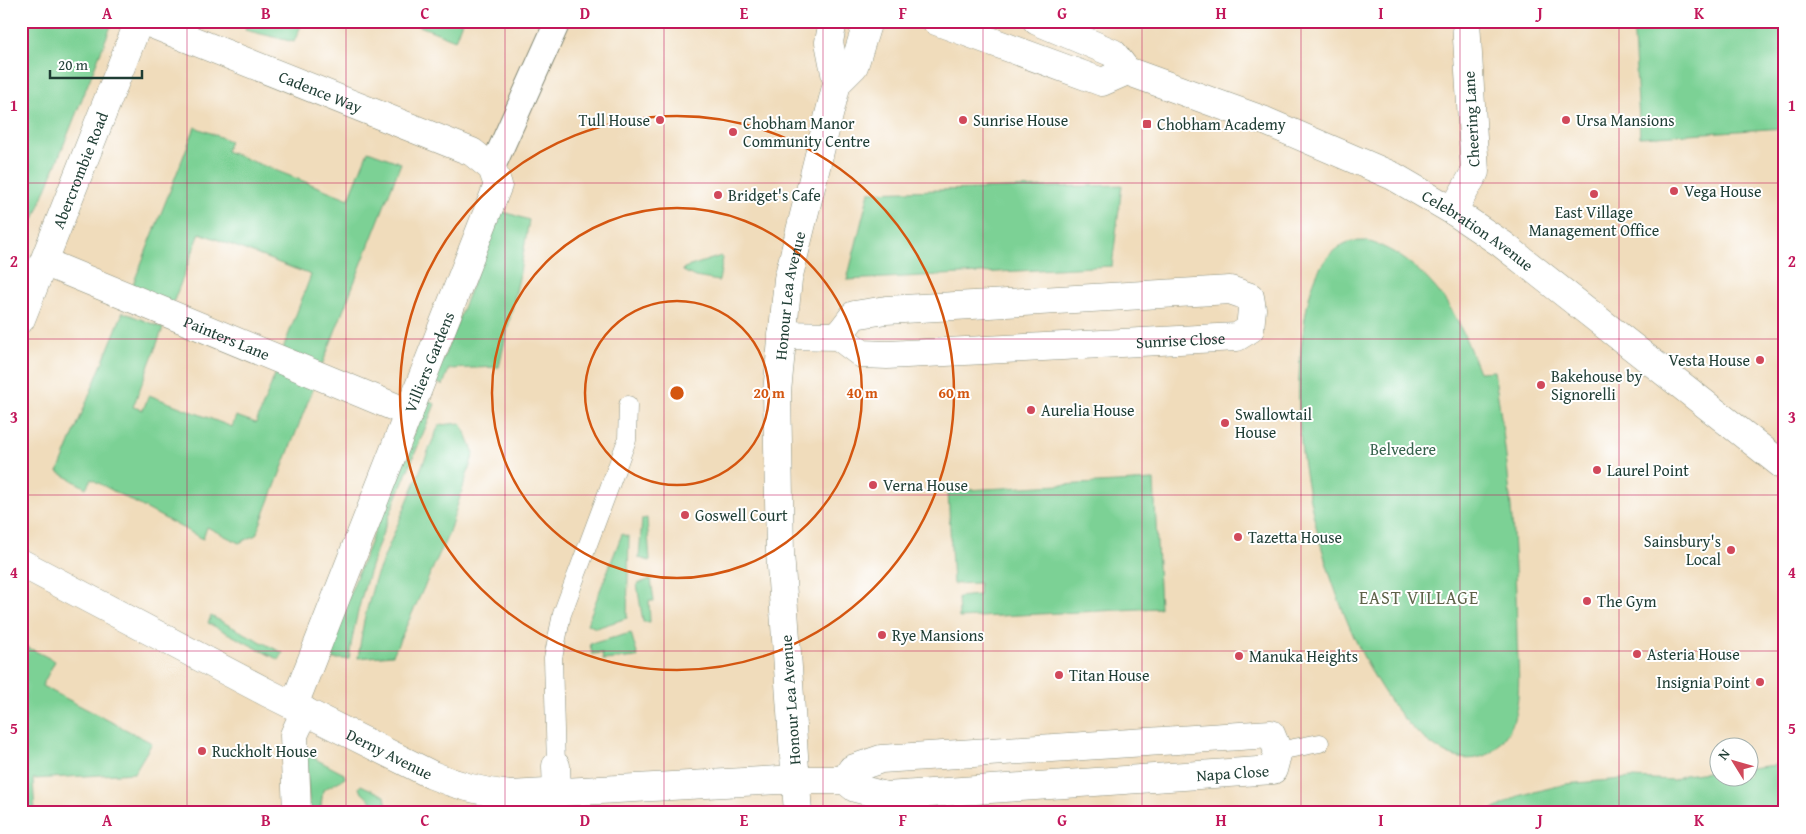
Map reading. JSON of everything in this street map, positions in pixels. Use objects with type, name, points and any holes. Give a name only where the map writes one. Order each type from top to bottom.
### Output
[{"type":"street","name":"Abercrombie Road","points":[[21,319],[139,21]]},
{"type":"street","name":"Cadence Way","points":[[144,21],[472,152],[492,168]]},
{"type":"street","points":[[492,168],[558,21]]},
{"type":"street","name":"Honour Lea Avenue","points":[[798,813],[780,552],[777,392],[788,279],[837,83],[828,42],[833,21]]},
{"type":"street","name":"Honour Lea Avenue","points":[[837,83],[854,66],[868,21]]},
{"type":"street","points":[[936,21],[1102,82],[1126,71],[1113,53],[1037,21]]},
{"type":"street","name":"Cheering Lane","points":[[1453,211],[1475,172],[1466,21]]},
{"type":"street","name":"Celebration Avenue","points":[[1126,71],[1201,97],[1326,145],[1393,176],[1453,211],[1502,244],[1785,467]]},
{"type":"street","name":"Villiers Gardens","points":[[297,813],[294,735],[300,708],[409,413],[498,189],[492,168]]},
{"type":"street","name":"Painters Lane","points":[[44,262],[409,413]]},
{"type":"street","name":"Sunrise Close","points":[[1230,290],[1250,297],[1252,309],[1250,329],[1237,337],[887,356],[862,354],[838,336],[854,316],[886,310],[1230,290]]},
{"type":"street","points":[[782,335],[838,336]]},
{"type":"street","name":"Derny Avenue","points":[[21,563],[300,708],[453,784],[482,792],[511,804],[556,779],[796,780]]},
{"type":"street","name":"Napa Close","points":[[796,780],[845,780],[855,788],[886,796],[954,794],[1273,770],[1278,751],[1271,734],[881,759],[852,769],[845,780]]},
{"type":"lane","points":[[556,779],[553,658],[562,614],[627,440],[628,405]]},
{"type":"lane","points":[[1278,751],[1320,743]]},
{"type":"green space","points":[[21,21],[113,21],[21,252]]},
{"type":"green space","points":[[248,21],[303,21],[294,42],[245,30]]},
{"type":"green space","points":[[407,21],[462,21],[455,40]]},
{"type":"green space","points":[[1633,21],[1785,21],[1785,128],[1640,137]]},
{"type":"green space","points":[[195,127],[230,141],[226,151],[349,199],[368,151],[401,163],[322,365],[283,349],[311,275],[200,233],[173,303],[132,287]]},
{"type":"green space","points":[[1122,185],[1112,266],[847,280],[869,192]]},
{"type":"green space","points":[[501,211],[529,220],[519,278],[499,367],[449,369],[443,385],[434,382]]},
{"type":"green space","name":"Belvedere","points":[[1366,241],[1380,246],[1407,261],[1431,283],[1451,309],[1479,372],[1494,371],[1511,504],[1515,571],[1518,693],[1515,715],[1508,732],[1493,751],[1476,758],[1456,757],[1437,748],[1411,726],[1387,696],[1366,661],[1347,621],[1319,539],[1310,501],[1300,433],[1299,400],[1301,349],[1307,308],[1314,282],[1326,259],[1346,243]]},
{"type":"green space","points":[[721,256],[723,258],[719,281],[695,277],[683,271],[684,268]]},
{"type":"green space","points":[[123,312],[163,328],[133,407],[143,410],[149,395],[232,427],[236,416],[256,423],[276,372],[314,386],[256,535],[239,543],[207,527],[203,539],[91,479],[86,488],[58,472]]},
{"type":"green space","points":[[427,399],[435,404],[396,498],[373,561],[363,593],[349,659],[324,659]]},
{"type":"green space","points":[[461,423],[474,453],[448,535],[393,655],[358,658],[364,620],[375,579],[439,425]]},
{"type":"green space","points":[[1154,480],[1160,608],[959,618],[958,597],[979,595],[979,583],[953,584],[948,491]]},
{"type":"green space","points":[[647,518],[650,561],[639,558],[642,519]]},
{"type":"green space","points":[[622,534],[629,537],[627,618],[596,628],[587,624]]},
{"type":"green space","points":[[651,579],[654,601],[649,601],[650,622],[643,622],[637,584]]},
{"type":"green space","points":[[211,616],[283,653],[279,660],[208,623]]},
{"type":"green space","points":[[631,633],[638,657],[603,660],[602,653],[592,654],[590,644]]},
{"type":"green space","points":[[21,646],[27,647],[55,661],[42,686],[152,743],[134,773],[33,779],[35,813],[21,813]]},
{"type":"green space","points":[[306,754],[344,774],[345,778],[323,790],[320,813],[310,813]]},
{"type":"green space","points":[[1785,764],[1785,813],[1488,813],[1518,796],[1566,784],[1632,778],[1674,780],[1684,775],[1708,772],[1708,786],[1758,786],[1758,767]]},
{"type":"green space","points":[[361,785],[385,796],[388,813],[370,813],[373,803],[360,791],[359,787]]},
{"type":"place","name":"Tull House","points":[[660,120]]},
{"type":"place","name":"Sunrise House","points":[[963,120]]},
{"type":"place","name":"Ursa Mansions","points":[[1566,120]]},
{"type":"place","name":"Chobham Academy","points":[[1147,124]]},
{"type":"place","name":"Chobham Manor Community Centre","points":[[733,132]]},
{"type":"place","name":"Vega House","points":[[1674,191]]},
{"type":"place","name":"East Village Management Office","points":[[1594,194]]},
{"type":"place","name":"Bridget's Cafe","points":[[718,195]]},
{"type":"place","name":"Vesta House","points":[[1760,360]]},
{"type":"place","name":"Bakehouse by Signorelli","points":[[1541,385]]},
{"type":"place","name":"Aurelia House","points":[[1031,410]]},
{"type":"place","name":"Swallowtail House","points":[[1225,423]]},
{"type":"place","name":"Laurel Point","points":[[1597,470]]},
{"type":"place","name":"Verna House","points":[[873,485]]},
{"type":"place","name":"Goswell Court","points":[[685,515]]},
{"type":"place","name":"Tazetta House","points":[[1238,537]]},
{"type":"place","name":"Sainsbury's Local","points":[[1731,550]]},
{"type":"place","name":"The Gym","points":[[1587,601]]},
{"type":"place","name":"Rye Mansions","points":[[882,635]]},
{"type":"place","name":"Asteria House","points":[[1637,654]]},
{"type":"place","name":"Manuka Heights","points":[[1239,656]]},
{"type":"place","name":"Titan House","points":[[1059,675]]},
{"type":"place","name":"Insignia Point","points":[[1760,682]]},
{"type":"place","name":"Ruckholt House","points":[[202,751]]},
{"type":"district","name":"EAST VILLAGE","points":[[1419,598]]}]
